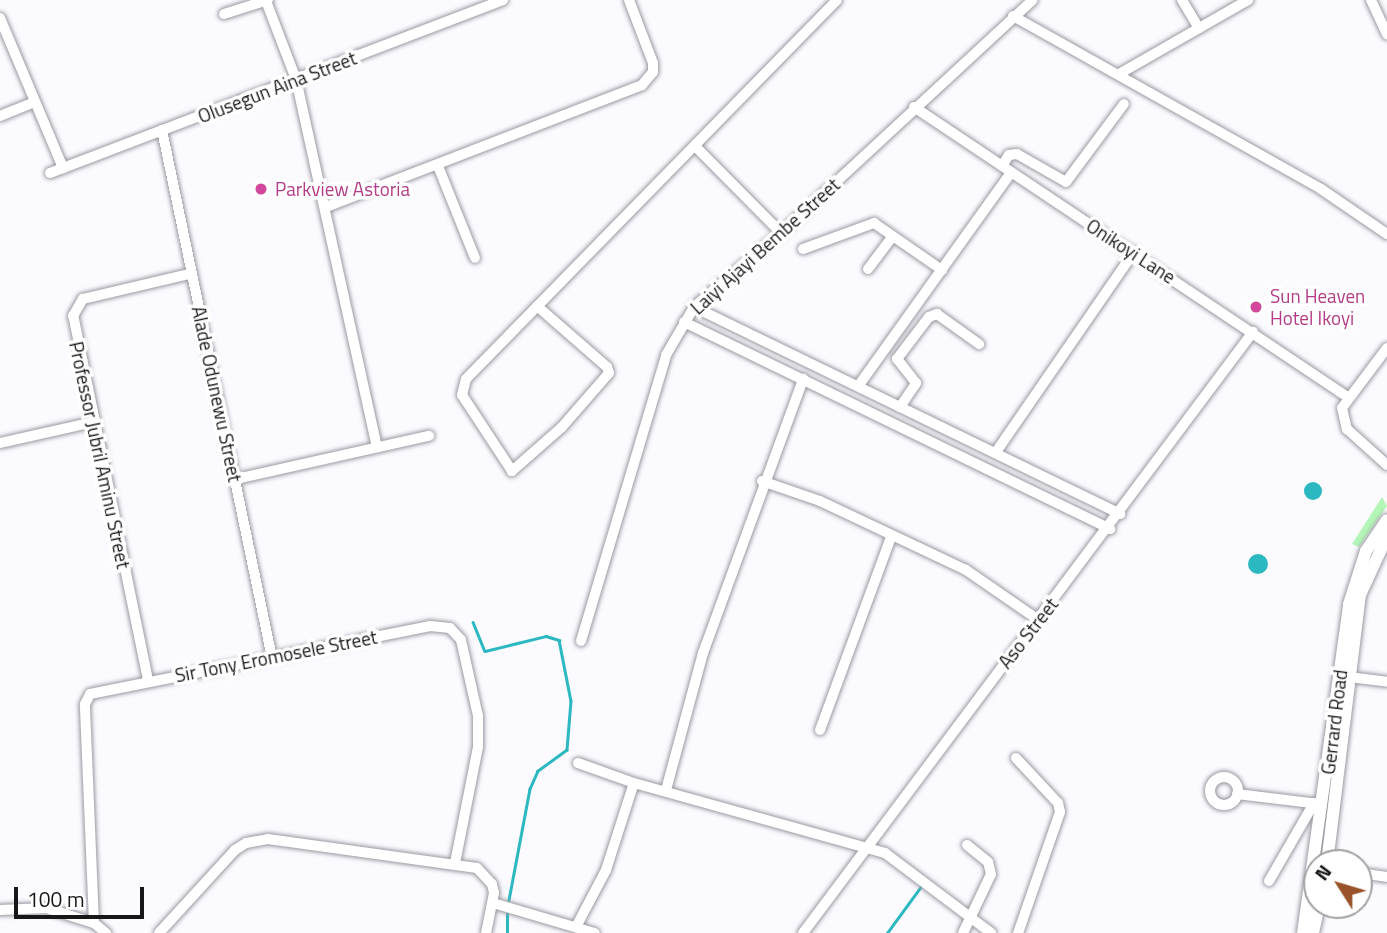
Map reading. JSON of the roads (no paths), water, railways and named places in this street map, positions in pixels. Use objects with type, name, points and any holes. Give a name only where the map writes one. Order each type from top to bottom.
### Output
[{"type":"main road","name":"Gerrard Road","points":[[1303,933],[1319,804],[1353,583],[1366,551],[1387,520]]},
{"type":"main road","points":[[1329,849],[1360,595],[1387,536]]},
{"type":"street","points":[[224,14],[267,0],[296,79],[377,447]]},
{"type":"street","name":"Olusegun Aina Street","points":[[50,173],[503,0]]},
{"type":"street","points":[[326,206],[438,166],[649,80],[653,63],[629,0]]},
{"type":"street","points":[[537,306],[607,367],[609,373],[606,382],[512,471],[462,395],[463,386],[537,306],[696,147],[837,0]]},
{"type":"street","name":"Laiyi Ajayi Bembe Street","points":[[581,642],[666,355],[694,307],[781,233],[1032,0]]},
{"type":"street","points":[[1182,0],[1199,28]]},
{"type":"street","points":[[1119,74],[1247,0]]},
{"type":"street","points":[[1371,0],[1387,35]]},
{"type":"street","points":[[1013,16],[1321,189],[1387,234]]},
{"type":"street","points":[[0,18],[32,103],[63,168]]},
{"type":"street","points":[[0,116],[32,103]]},
{"type":"street","points":[[1002,166],[1017,153],[1066,182],[1124,104]]},
{"type":"street","name":"Onikoyi Lane","points":[[914,107],[1346,396]]},
{"type":"street","name":"Alade Odunewu Street","points":[[162,130],[272,658]]},
{"type":"street","points":[[696,147],[781,233]]},
{"type":"street","points":[[438,166],[475,258]]},
{"type":"street","points":[[859,385],[1012,173]]},
{"type":"street","points":[[803,249],[872,222],[942,270]]},
{"type":"street","points":[[868,269],[893,236]]},
{"type":"street","points":[[996,452],[1134,252]]},
{"type":"street","name":"Professor Jubril Aminu Street","points":[[148,680],[72,323],[76,307],[82,299],[190,274]]},
{"type":"street","points":[[694,307],[859,385],[1119,514]]},
{"type":"street","points":[[900,407],[916,383],[898,359],[929,317],[937,314],[979,344]]},
{"type":"street","points":[[684,322],[1110,528]]},
{"type":"street","name":"Aso Street","points":[[803,933],[1037,620],[1110,528],[1253,332]]},
{"type":"street","points":[[1387,348],[1346,396],[1342,408],[1347,429],[1387,465]]},
{"type":"street","points":[[666,790],[703,653],[762,481],[803,379]]},
{"type":"street","points":[[0,443],[93,422]]},
{"type":"street","points":[[236,479],[429,436]]},
{"type":"street","points":[[762,481],[820,501],[891,537],[966,570],[1037,620]]},
{"type":"street","points":[[820,730],[891,537]]},
{"type":"street","name":"Sir Tony Eromosele Street","points":[[94,923],[85,704],[90,694],[99,689],[430,626],[444,626],[456,633],[461,640],[480,732],[455,863]]},
{"type":"street","points":[[1349,677],[1387,682]]},
{"type":"street","points":[[1016,758],[1058,803],[1060,812],[1018,933]]},
{"type":"street","points":[[578,763],[634,783],[866,847],[904,863],[991,933]]},
{"type":"street","points":[[576,927],[606,870],[634,783]]},
{"type":"street","points":[[1237,794],[1319,804],[1269,881]]},
{"type":"street","points":[[159,933],[235,850],[256,839],[455,863],[486,876],[492,884],[493,903],[486,933]]},
{"type":"street","points":[[963,933],[974,918],[992,874],[988,862],[967,845]]},
{"type":"street","points":[[493,903],[595,933]]},
{"type":"street","points":[[0,910],[46,908],[94,923],[106,933]]},
{"type":"water","points":[[1313,482],[1319,485],[1322,491],[1319,497],[1313,500],[1307,497],[1304,491],[1307,485]]},
{"type":"water","points":[[1258,554],[1265,557],[1268,564],[1265,571],[1258,574],[1251,571],[1248,564],[1251,557]]},
{"type":"waterway","points":[[473,622],[485,651],[546,636],[559,640],[571,701],[567,750],[538,771],[530,789],[509,900]]},
{"type":"waterway","points":[[887,933],[922,885]]},
{"type":"waterway","points":[[507,914],[507,933]]},
{"type":"place","name":"Parkview Astoria","points":[[261,189]]},
{"type":"place","name":"Sun Heaven Hotel Ikoyi","points":[[1256,307]]}]
